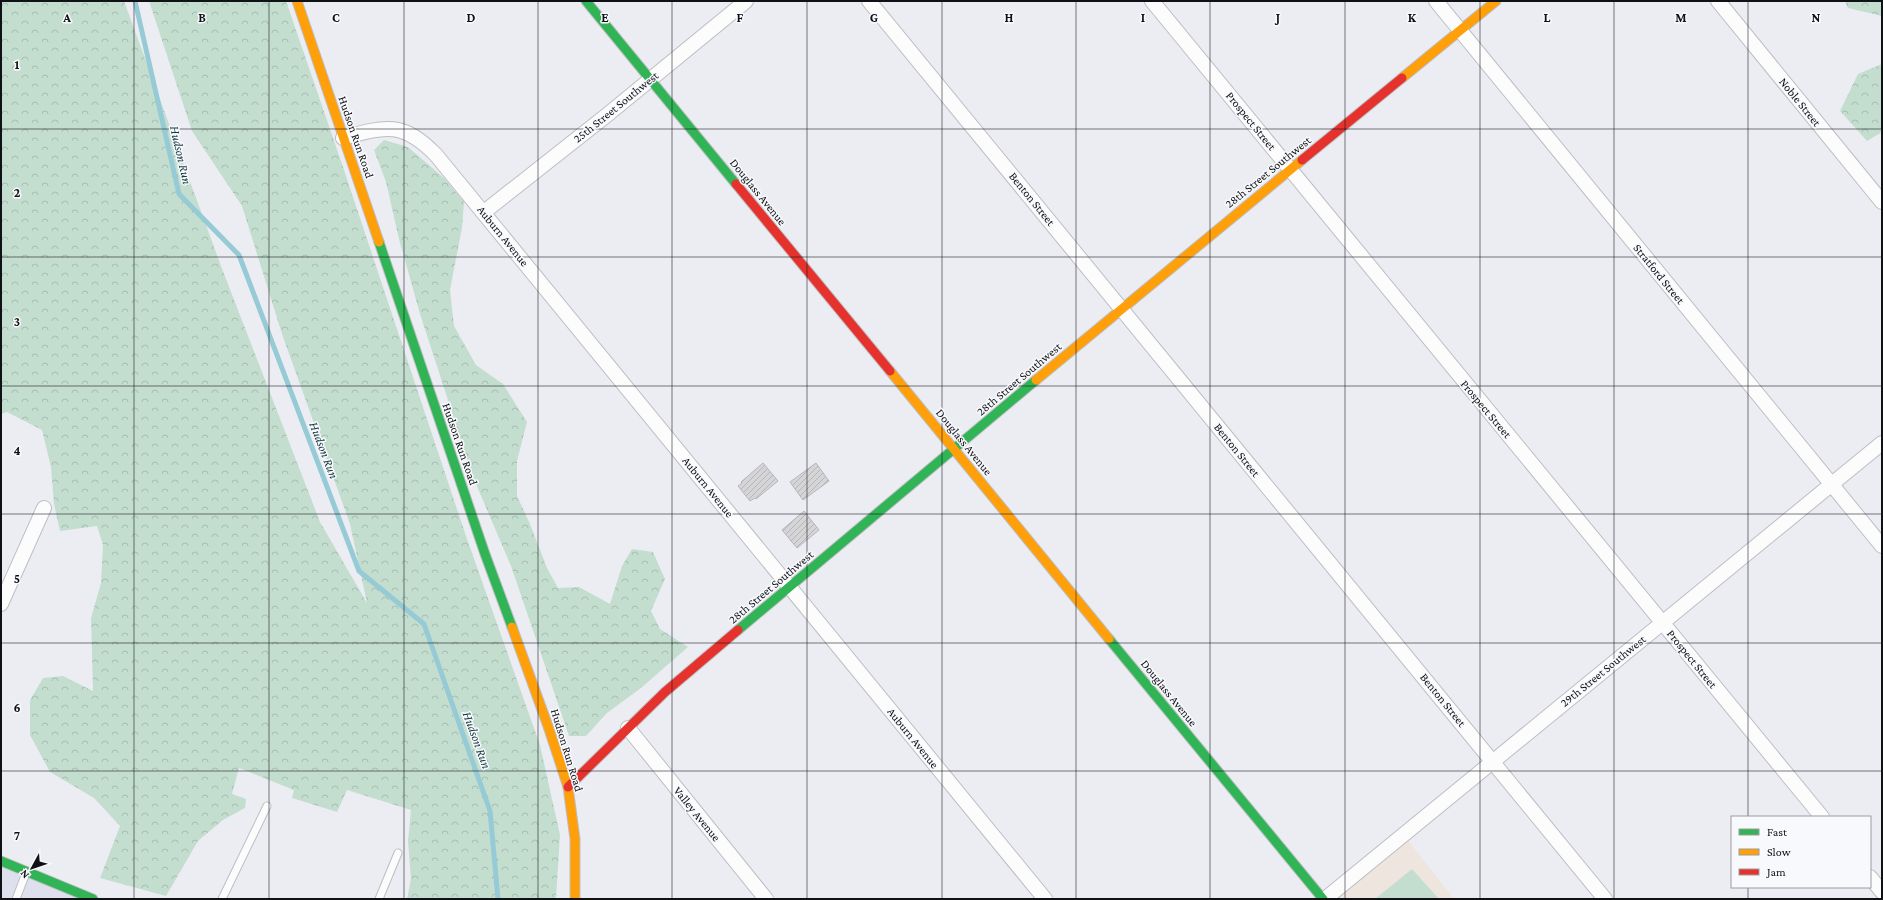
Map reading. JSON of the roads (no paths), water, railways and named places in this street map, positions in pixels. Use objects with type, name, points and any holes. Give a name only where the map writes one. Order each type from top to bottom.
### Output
[{"type":"street","name":"Hudson Run Road","points":[[297,1],[485,554],[549,729],[568,787],[575,839],[575,899]]},
{"type":"street","name":"Douglass Avenue","points":[[586,1],[1324,899]]},
{"type":"street","name":"25th Street Southwest","points":[[484,212],[746,1]]},
{"type":"street","name":"Benton Street","points":[[869,1],[1605,899]]},
{"type":"street","name":"Prospect Street","points":[[1152,1],[1821,816]]},
{"type":"street","name":"Stratford Street","points":[[1436,1],[1882,546]]},
{"type":"street","name":"28th Street Southwest","points":[[568,787],[665,692],[790,586],[1121,308],[1496,1]]},
{"type":"street","name":"Noble Street","points":[[1718,1],[1882,202]]},
{"type":"street","name":"Auburn Avenue","points":[[343,138],[389,128],[400,130],[414,135],[436,155],[1045,899]]},
{"type":"street","name":"29th Street Southwest","points":[[1324,899],[1832,485],[1882,442]]},
{"type":"street","points":[[1,604],[44,508]]},
{"type":"street","name":"Valley Avenue","points":[[628,728],[766,899]]},
{"type":"street","points":[[1,861],[93,899]]},
{"type":"street","points":[[1871,878],[1882,892]]},
{"type":"lane","points":[[222,899],[267,806]]},
{"type":"lane","points":[[379,899],[398,853]]},
{"type":"lane","points":[[16,899],[27,872]]},
{"type":"waterway","name":"Hudson Run","points":[[135,1],[179,194],[239,255],[359,571],[424,624],[490,811],[498,899]]}]
